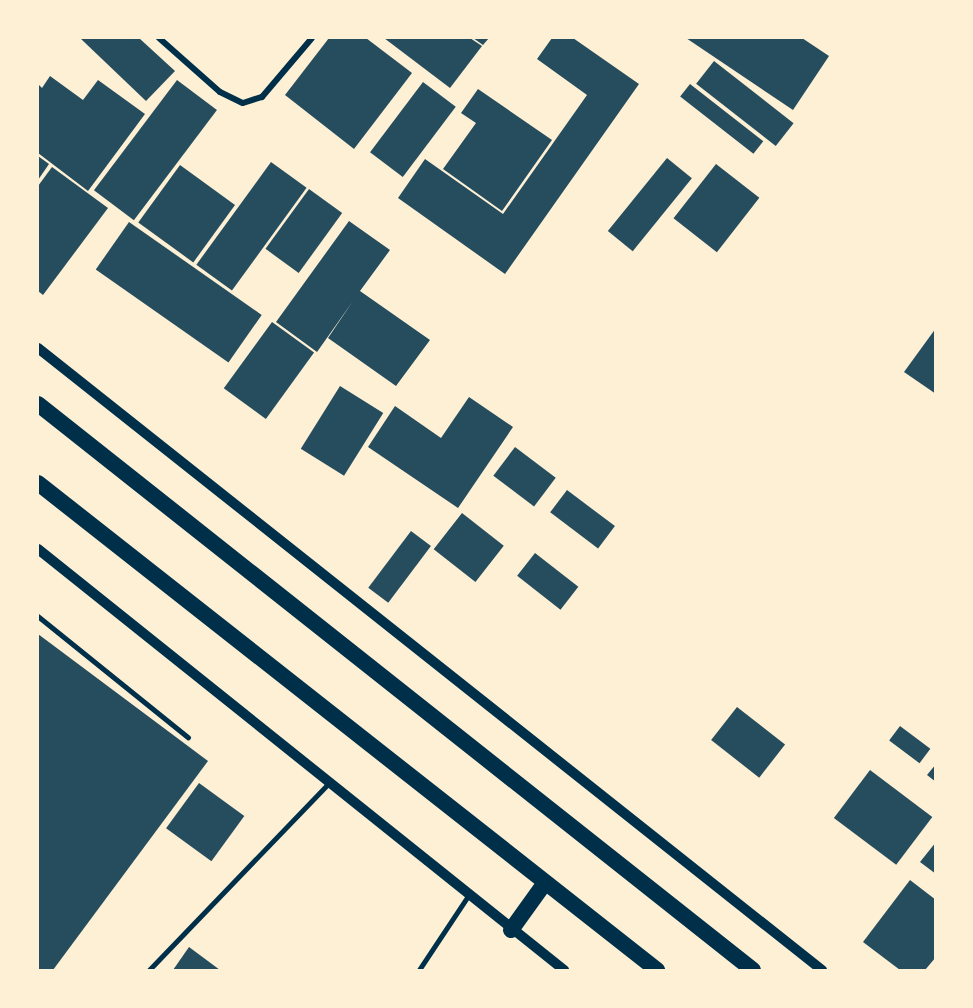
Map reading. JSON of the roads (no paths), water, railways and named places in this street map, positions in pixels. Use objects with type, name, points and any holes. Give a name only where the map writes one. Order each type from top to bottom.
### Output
[{"type":"highway","points":[[38,404],[753,970]]},
{"type":"highway","points":[[38,483],[544,884],[657,970]]},
{"type":"highway","points":[[511,930],[544,884]]},
{"type":"street","points":[[159,38],[220,92],[243,103],[261,97],[312,38]]},
{"type":"street","points":[[38,348],[822,970]]},
{"type":"street","points":[[38,549],[468,896],[564,970]]},
{"type":"lane","points":[[38,616],[188,737]]},
{"type":"lane","points":[[149,970],[328,783]]},
{"type":"lane","points":[[418,970],[468,896]]}]
